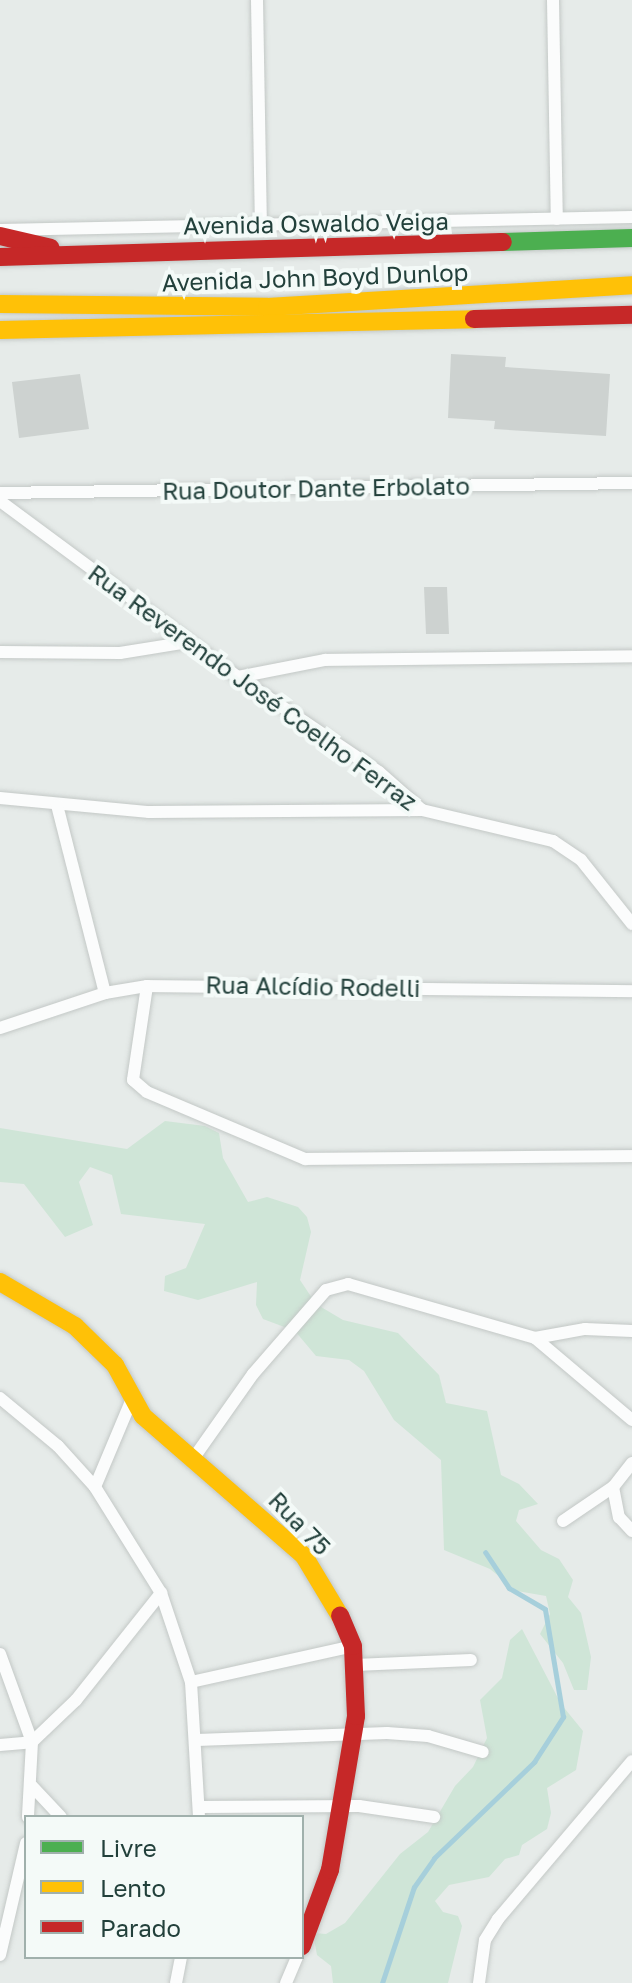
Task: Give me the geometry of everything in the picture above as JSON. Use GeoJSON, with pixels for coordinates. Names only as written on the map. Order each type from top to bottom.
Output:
{"type":"FeatureCollection","features":[{"type":"Feature","properties":{"kind":"main road"},"geometry":{"type":"LineString","coordinates":[[0,236],[71,253]]}},
{"type":"Feature","properties":{"kind":"main road","name":"Avenida John Boyd Dunlop"},"geometry":{"type":"LineString","coordinates":[[0,257],[632,238]]}},
{"type":"Feature","properties":{"kind":"main road","name":"Avenida John Boyd Dunlop"},"geometry":{"type":"LineString","coordinates":[[0,304],[267,307],[632,285]]}},
{"type":"Feature","properties":{"kind":"main road"},"geometry":{"type":"LineString","coordinates":[[0,330],[632,315]]}},
{"type":"Feature","properties":{"kind":"main road","name":"Rua 75"},"geometry":{"type":"LineString","coordinates":[[0,1282],[75,1326],[115,1365],[132,1399],[171,1445],[193,1459],[304,1556],[335,1603],[354,1656],[354,1733],[337,1809],[330,1870],[304,1941]]}},
{"type":"Feature","properties":{"kind":"street"},"geometry":{"type":"LineString","coordinates":[[257,0],[261,224]]}},
{"type":"Feature","properties":{"kind":"street"},"geometry":{"type":"LineString","coordinates":[[553,0],[557,219]]}},
{"type":"Feature","properties":{"kind":"street","name":"Avenida Oswaldo Veiga"},"geometry":{"type":"LineString","coordinates":[[0,230],[632,217]]}},
{"type":"Feature","properties":{"kind":"street","name":"Rua Doutor Dante Erbolato"},"geometry":{"type":"LineString","coordinates":[[0,493],[632,483]]}},
{"type":"Feature","properties":{"kind":"street","name":"Rua Reverendo José Coelho Ferraz"},"geometry":{"type":"LineString","coordinates":[[0,501],[189,642],[379,772],[422,810],[553,841],[581,860],[632,924]]}},
{"type":"Feature","properties":{"kind":"street"},"geometry":{"type":"LineString","coordinates":[[0,652],[120,653],[189,642]]}},
{"type":"Feature","properties":{"kind":"street"},"geometry":{"type":"LineString","coordinates":[[238,677],[325,660],[632,656]]}},
{"type":"Feature","properties":{"kind":"street"},"geometry":{"type":"LineString","coordinates":[[0,798],[149,812],[422,810]]}},
{"type":"Feature","properties":{"kind":"street"},"geometry":{"type":"LineString","coordinates":[[57,805],[105,993]]}},
{"type":"Feature","properties":{"kind":"street"},"geometry":{"type":"LineString","coordinates":[[147,986],[133,1080],[147,1092],[305,1159],[632,1156]]}},
{"type":"Feature","properties":{"kind":"street","name":"Rua Alcídio Rodelli"},"geometry":{"type":"LineString","coordinates":[[0,1028],[105,993],[147,986],[632,991]]}},
{"type":"Feature","properties":{"kind":"street"},"geometry":{"type":"LineString","coordinates":[[193,1459],[253,1374],[332,1289],[371,1288],[535,1338],[632,1420]]}},
{"type":"Feature","properties":{"kind":"street"},"geometry":{"type":"LineString","coordinates":[[535,1338],[585,1329],[632,1331]]}},
{"type":"Feature","properties":{"kind":"street"},"geometry":{"type":"LineString","coordinates":[[0,1398],[58,1446],[95,1487],[161,1593],[191,1682],[200,1812],[382,1808],[434,1817]]}},
{"type":"Feature","properties":{"kind":"street"},"geometry":{"type":"LineString","coordinates":[[95,1487],[132,1399]]}},
{"type":"Feature","properties":{"kind":"street"},"geometry":{"type":"LineString","coordinates":[[563,1521],[613,1487],[632,1463]]}},
{"type":"Feature","properties":{"kind":"street"},"geometry":{"type":"LineString","coordinates":[[613,1487],[619,1517],[632,1531]]}},
{"type":"Feature","properties":{"kind":"street"},"geometry":{"type":"LineString","coordinates":[[0,1745],[32,1742],[76,1700],[161,1593]]}},
{"type":"Feature","properties":{"kind":"street"},"geometry":{"type":"LineString","coordinates":[[0,1654],[32,1742],[28,1815]]}},
{"type":"Feature","properties":{"kind":"street"},"geometry":{"type":"LineString","coordinates":[[191,1682],[354,1656],[471,1660]]}},
{"type":"Feature","properties":{"kind":"street"},"geometry":{"type":"LineString","coordinates":[[197,1740],[354,1733],[428,1736],[483,1752]]}},
{"type":"Feature","properties":{"kind":"street"},"geometry":{"type":"LineString","coordinates":[[479,1983],[485,1940],[498,1919],[632,1761]]}},
{"type":"Feature","properties":{"kind":"street"},"geometry":{"type":"LineString","coordinates":[[30,1784],[59,1815]]}},
{"type":"Feature","properties":{"kind":"street"},"geometry":{"type":"LineString","coordinates":[[0,1955],[24,1852]]}},
{"type":"Feature","properties":{"kind":"street"},"geometry":{"type":"LineString","coordinates":[[176,1983],[181,1959]]}},
{"type":"Feature","properties":{"kind":"street"},"geometry":{"type":"LineString","coordinates":[[286,1983],[296,1959]]}},
{"type":"Feature","properties":{"kind":"green space"},"geometry":{"type":"Polygon","coordinates":[[[165,1121],[205,1126],[219,1133],[223,1158],[248,1202],[267,1197],[298,1207],[307,1217],[311,1232],[300,1280],[316,1304],[343,1320],[398,1333],[439,1375],[446,1403],[487,1411],[501,1475],[519,1484],[538,1504],[519,1510],[516,1521],[541,1550],[559,1559],[573,1580],[568,1597],[581,1613],[591,1657],[587,1690],[574,1690],[563,1663],[540,1634],[550,1614],[546,1596],[517,1591],[490,1569],[444,1550],[441,1460],[394,1420],[364,1371],[349,1360],[316,1356],[295,1331],[263,1319],[256,1305],[257,1282],[198,1300],[164,1291],[165,1276],[186,1268],[205,1224],[121,1214],[112,1175],[90,1167],[79,1182],[93,1225],[65,1237],[24,1184],[0,1182],[0,1128],[127,1149],[165,1121]]]}},
{"type":"Feature","properties":{"kind":"green space"},"geometry":{"type":"Polygon","coordinates":[[[522,1629],[561,1704],[583,1731],[576,1770],[547,1788],[551,1813],[547,1829],[522,1845],[519,1855],[505,1859],[489,1877],[449,1885],[435,1901],[443,1912],[458,1916],[462,1926],[448,1983],[333,1983],[331,1966],[317,1955],[313,1933],[326,1934],[345,1923],[400,1854],[428,1832],[455,1786],[473,1767],[487,1738],[480,1700],[502,1678],[510,1640],[522,1629]]]}},
{"type":"Feature","properties":{"kind":"building"},"geometry":{"type":"Polygon","coordinates":[[[451,354],[506,357],[505,367],[610,374],[606,436],[494,429],[495,421],[448,418],[451,354]]]}},
{"type":"Feature","properties":{"kind":"building"},"geometry":{"type":"Polygon","coordinates":[[[80,374],[89,429],[19,438],[12,382],[80,374]]]}},
{"type":"Feature","properties":{"kind":"building"},"geometry":{"type":"Polygon","coordinates":[[[424,587],[447,587],[449,634],[426,634],[424,587]]]}},
{"type":"Feature","properties":{"kind":"waterway"},"geometry":{"type":"LineString","coordinates":[[382,1983],[414,1887],[434,1858],[534,1762],[563,1717],[545,1609],[509,1588],[485,1552]]}},
{"type":"Feature","properties":{"kind":"traffic: fast"},"geometry":{"type":"LineString","coordinates":[[503,242],[632,238]]}},
{"type":"Feature","properties":{"kind":"traffic: slow"},"geometry":{"type":"LineString","coordinates":[[0,304],[267,307],[632,285]]}},
{"type":"Feature","properties":{"kind":"traffic: slow"},"geometry":{"type":"LineString","coordinates":[[0,330],[474,319]]}},
{"type":"Feature","properties":{"kind":"traffic: slow"},"geometry":{"type":"LineString","coordinates":[[0,1282],[75,1326],[115,1365],[143,1416],[304,1556],[340,1616]]}},
{"type":"Feature","properties":{"kind":"traffic: jam"},"geometry":{"type":"LineString","coordinates":[[0,236],[51,248]]}},
{"type":"Feature","properties":{"kind":"traffic: jam"},"geometry":{"type":"LineString","coordinates":[[0,257],[503,242]]}},
{"type":"Feature","properties":{"kind":"traffic: jam"},"geometry":{"type":"LineString","coordinates":[[474,319],[632,315]]}},
{"type":"Feature","properties":{"kind":"traffic: jam"},"geometry":{"type":"LineString","coordinates":[[304,1941],[330,1870],[356,1716],[353,1646],[340,1616]]}}]}
